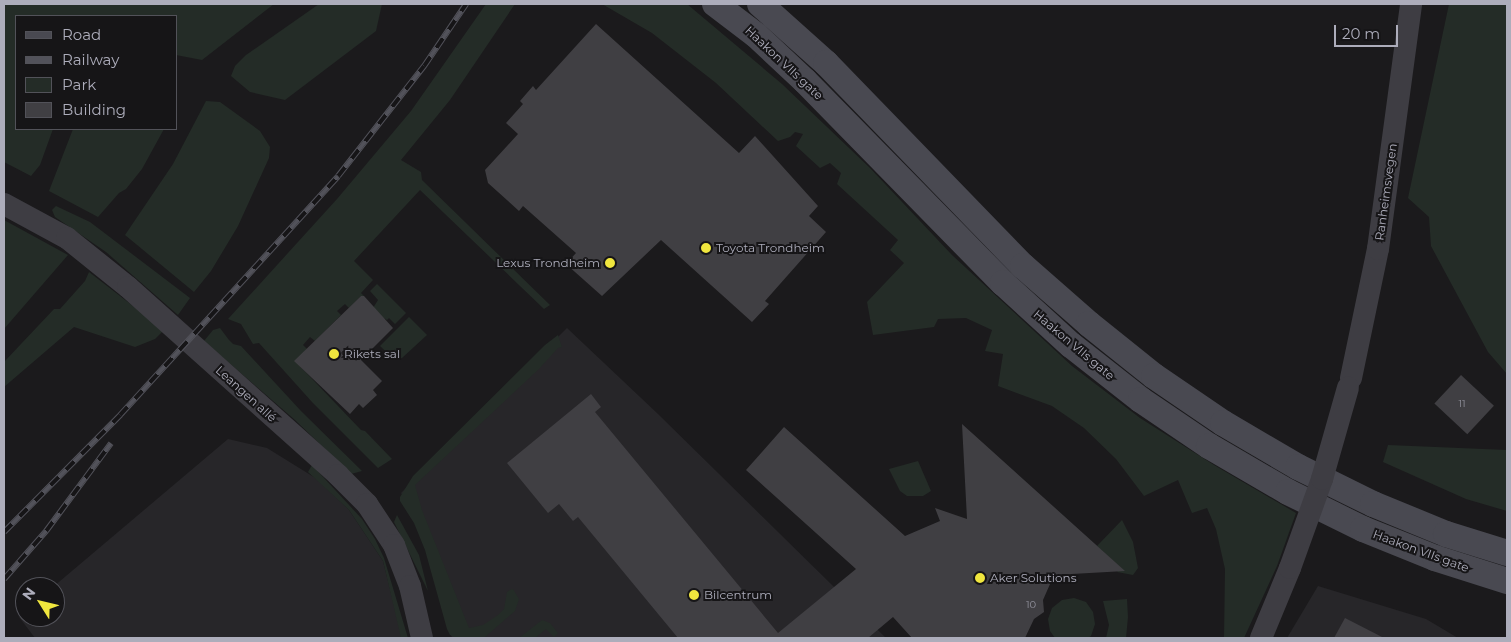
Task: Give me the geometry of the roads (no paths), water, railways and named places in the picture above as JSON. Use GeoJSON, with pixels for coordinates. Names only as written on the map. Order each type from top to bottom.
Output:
{"type":"FeatureCollection","features":[{"type":"Feature","properties":{"kind":"main road","name":"Haakon VIIs gate"},"geometry":{"type":"LineString","coordinates":[[714,4],[756,35],[805,81],[1003,283],[1071,345],[1140,400],[1209,446],[1288,492],[1381,536],[1435,558],[1507,581]]}},
{"type":"Feature","properties":{"kind":"main road","name":"Haakon VIIs gate"},"geometry":{"type":"LineString","coordinates":[[760,4],[826,63],[1024,266],[1089,324],[1154,376],[1223,423],[1298,467],[1373,504],[1446,534],[1507,553]]}},
{"type":"Feature","properties":{"kind":"street","name":"Ranheimsvegen"},"geometry":{"type":"LineString","coordinates":[[1261,638],[1290,568],[1322,479],[1349,383],[1378,249],[1411,4]]}},
{"type":"Feature","properties":{"kind":"street","name":"Leangen allé"},"geometry":{"type":"LineString","coordinates":[[4,204],[67,238],[128,287],[338,475],[367,504],[394,545],[410,586],[422,638]]}},
{"type":"Feature","properties":{"kind":"railway"},"geometry":{"type":"LineString","coordinates":[[4,532],[120,415],[338,176],[424,66],[466,4]]}},
{"type":"Feature","properties":{"kind":"railway"},"geometry":{"type":"LineString","coordinates":[[4,579],[46,531],[111,443]]}},
{"type":"Feature","properties":{"kind":"place","name":"Toyota Trondheim"},"geometry":{"type":"Point","coordinates":[706,248]}},
{"type":"Feature","properties":{"kind":"place","name":"Lexus Trondheim"},"geometry":{"type":"Point","coordinates":[610,263]}},
{"type":"Feature","properties":{"kind":"place","name":"Rikets sal"},"geometry":{"type":"Point","coordinates":[334,354]}},
{"type":"Feature","properties":{"kind":"place","name":"Aker Solutions"},"geometry":{"type":"Point","coordinates":[980,578]}},
{"type":"Feature","properties":{"kind":"place","name":"Bilcentrum"},"geometry":{"type":"Point","coordinates":[694,595]}}]}
